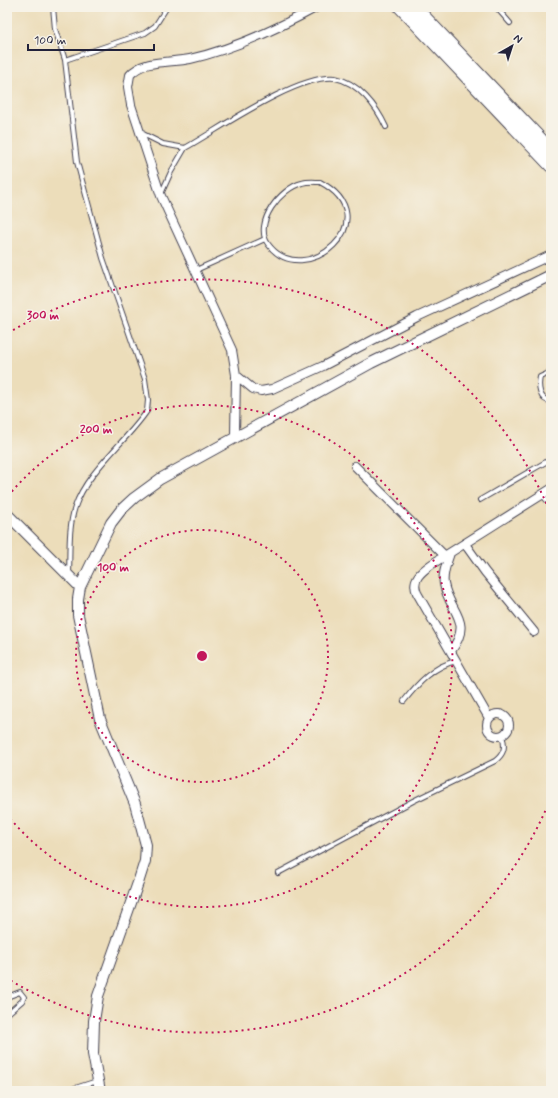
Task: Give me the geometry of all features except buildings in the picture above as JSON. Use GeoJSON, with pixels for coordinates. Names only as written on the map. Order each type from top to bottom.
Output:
{"type":"FeatureCollection","features":[{"type":"Feature","properties":{"kind":"main road"},"geometry":{"type":"LineString","coordinates":[[400,7],[551,166]]}},
{"type":"Feature","properties":{"kind":"main road"},"geometry":{"type":"LineString","coordinates":[[415,7],[545,138],[551,150]]}},
{"type":"Feature","properties":{"kind":"street"},"geometry":{"type":"LineString","coordinates":[[235,436],[236,375],[232,350],[161,196],[130,105],[128,87],[130,75],[140,66],[186,60],[222,50],[281,25],[316,7]]}},
{"type":"Feature","properties":{"kind":"street"},"geometry":{"type":"LineString","coordinates":[[236,375],[253,389],[261,391],[272,390],[323,366],[417,317],[551,255]]}},
{"type":"Feature","properties":{"kind":"street"},"geometry":{"type":"LineString","coordinates":[[99,1086],[94,1054],[94,1021],[98,996],[139,880],[145,860],[146,845],[135,804],[100,719],[78,615],[80,587],[104,535],[121,510],[160,479],[235,436],[371,363],[551,275]]}},
{"type":"Feature","properties":{"kind":"street"},"geometry":{"type":"LineString","coordinates":[[355,466],[447,555]]}},
{"type":"Feature","properties":{"kind":"street"},"geometry":{"type":"LineString","coordinates":[[489,718],[414,586],[416,579],[421,572],[551,489]]}},
{"type":"Feature","properties":{"kind":"street"},"geometry":{"type":"LineString","coordinates":[[7,514],[80,587]]}},
{"type":"Feature","properties":{"kind":"street"},"geometry":{"type":"LineString","coordinates":[[465,544],[484,572],[534,632]]}},
{"type":"Feature","properties":{"kind":"street"},"geometry":{"type":"LineString","coordinates":[[447,555],[444,575],[445,590],[460,620],[460,636],[451,651]]}},
{"type":"Feature","properties":{"kind":"street"},"geometry":{"type":"LineString","coordinates":[[499,714],[508,720],[508,731],[502,736],[495,736],[488,732],[486,725],[489,718],[499,714]]}},
{"type":"Feature","properties":{"kind":"street"},"geometry":{"type":"LineString","coordinates":[[444,1091],[463,1091]]}},
{"type":"Feature","properties":{"kind":"lane"},"geometry":{"type":"LineString","coordinates":[[54,7],[55,28],[65,60],[77,162],[106,265],[145,379],[148,400],[147,411],[84,488],[75,506],[71,524],[69,577]]}},
{"type":"Feature","properties":{"kind":"lane"},"geometry":{"type":"LineString","coordinates":[[65,60],[145,33],[155,26],[167,7]]}},
{"type":"Feature","properties":{"kind":"lane"},"geometry":{"type":"LineString","coordinates":[[496,7],[510,23]]}},
{"type":"Feature","properties":{"kind":"lane"},"geometry":{"type":"LineString","coordinates":[[161,196],[171,172],[185,148],[286,90],[310,80],[335,78],[347,82],[362,92],[386,127]]}},
{"type":"Feature","properties":{"kind":"lane"},"geometry":{"type":"LineString","coordinates":[[139,132],[163,144],[185,148]]}},
{"type":"Feature","properties":{"kind":"lane"},"geometry":{"type":"LineString","coordinates":[[320,182],[333,188],[343,199],[348,215],[345,229],[339,240],[324,254],[308,260],[295,260],[273,251],[265,239],[265,222],[271,207],[284,192],[302,183],[320,182]]}},
{"type":"Feature","properties":{"kind":"lane"},"geometry":{"type":"LineString","coordinates":[[196,270],[265,239]]}},
{"type":"Feature","properties":{"kind":"lane"},"geometry":{"type":"LineString","coordinates":[[551,372],[540,377],[542,397],[544,400],[551,401]]}},
{"type":"Feature","properties":{"kind":"lane"},"geometry":{"type":"LineString","coordinates":[[480,500],[551,459]]}},
{"type":"Feature","properties":{"kind":"lane"},"geometry":{"type":"LineString","coordinates":[[542,494],[551,506]]}},
{"type":"Feature","properties":{"kind":"lane"},"geometry":{"type":"LineString","coordinates":[[404,701],[436,668],[456,661]]}},
{"type":"Feature","properties":{"kind":"lane"},"geometry":{"type":"LineString","coordinates":[[278,873],[413,801],[495,761],[505,747],[502,736]]}},
{"type":"Feature","properties":{"kind":"lane"},"geometry":{"type":"LineString","coordinates":[[7,997],[20,992],[24,997],[22,1001],[7,1014]]}},
{"type":"Feature","properties":{"kind":"lane"},"geometry":{"type":"LineString","coordinates":[[66,1091],[99,1086]]}}]}
